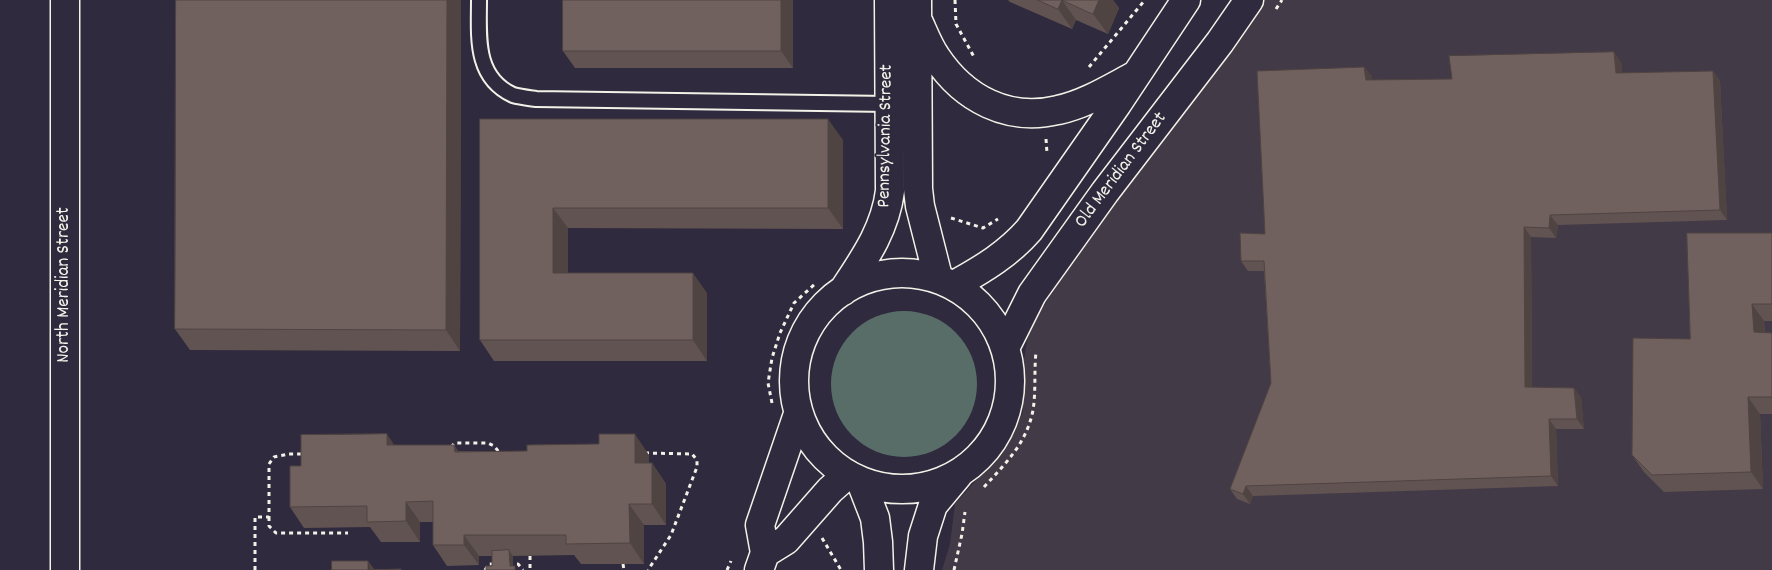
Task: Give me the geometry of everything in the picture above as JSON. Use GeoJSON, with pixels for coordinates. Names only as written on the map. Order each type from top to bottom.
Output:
{"type":"FeatureCollection","features":[{"type":"Feature","properties":{"kind":"main road","name":"North Meridian Street"},"geometry":{"type":"LineString","coordinates":[[65,0],[65,570]]}},
{"type":"Feature","properties":{"kind":"main road","name":"Pennsylvania Street"},"geometry":{"type":"LineString","coordinates":[[842,290],[876,240],[888,207],[890,191],[889,0]]}},
{"type":"Feature","properties":{"kind":"main road","name":"Old Meridian Street"},"geometry":{"type":"LineString","coordinates":[[947,281],[989,265],[1017,244],[1117,104],[1186,0]]}},
{"type":"Feature","properties":{"kind":"main road","name":"Old Meridian Street"},"geometry":{"type":"LineString","coordinates":[[1005,348],[1025,305],[1047,272],[1249,0]]}},
{"type":"Feature","properties":{"kind":"main road","name":"Pennsylvania Street"},"geometry":{"type":"LineString","coordinates":[[917,9],[918,189],[920,206],[947,281]]}},
{"type":"Feature","properties":{"kind":"main road"},"geometry":{"type":"LineString","coordinates":[[917,9],[935,56],[960,86],[985,102],[1009,111],[1032,114],[1057,110],[1086,100],[1136,75]]}},
{"type":"Feature","properties":{"kind":"main road"},"geometry":{"type":"LineString","coordinates":[[918,570],[923,536],[933,505],[960,473],[985,451],[1004,418],[1010,392],[1010,372],[1005,348],[992,320],[983,307],[971,295],[947,281],[912,273],[888,274],[865,280],[842,290],[816,314],[800,345],[795,362],[793,379],[794,397],[804,428],[822,454],[854,478],[897,490],[913,489],[946,480],[960,473]]}},
{"type":"Feature","properties":{"kind":"main road"},"geometry":{"type":"LineString","coordinates":[[762,561],[760,525],[798,414]]}},
{"type":"Feature","properties":{"kind":"main road"},"geometry":{"type":"LineString","coordinates":[[762,561],[786,540],[830,490],[854,478]]}},
{"type":"Feature","properties":{"kind":"main road"},"geometry":{"type":"LineString","coordinates":[[854,478],[875,518],[879,570]]}},
{"type":"Feature","properties":{"kind":"lane"},"geometry":{"type":"LineString","coordinates":[[479,0],[479,42],[484,67],[496,84],[514,95],[536,99],[564,100],[889,104]]}},
{"type":"Feature","properties":{"kind":"path"},"geometry":{"type":"LineString","coordinates":[[954,0],[956,24],[968,48],[979,62]]}},
{"type":"Feature","properties":{"kind":"path"},"geometry":{"type":"LineString","coordinates":[[1084,72],[1145,0]]}},
{"type":"Feature","properties":{"kind":"path"},"geometry":{"type":"LineString","coordinates":[[943,216],[978,227],[989,226]]}},
{"type":"Feature","properties":{"kind":"path"},"geometry":{"type":"LineString","coordinates":[[772,406],[768,383],[772,358],[780,333],[794,303],[817,282]]}},
{"type":"Feature","properties":{"kind":"path"},"geometry":{"type":"LineString","coordinates":[[980,492],[1016,452],[1029,424],[1033,410],[1037,346]]}},
{"type":"Feature","properties":{"kind":"path"},"geometry":{"type":"LineString","coordinates":[[446,453],[455,443],[488,443],[494,446],[498,452],[504,452]]}},
{"type":"Feature","properties":{"kind":"path"},"geometry":{"type":"LineString","coordinates":[[643,453],[692,454],[696,460],[696,467],[671,535],[648,570]]}},
{"type":"Feature","properties":{"kind":"path"},"geometry":{"type":"LineString","coordinates":[[308,454],[289,454],[274,457],[269,464],[269,526],[276,533],[348,533]]}},
{"type":"Feature","properties":{"kind":"path"},"geometry":{"type":"LineString","coordinates":[[954,570],[966,509]]}},
{"type":"Feature","properties":{"kind":"path"},"geometry":{"type":"LineString","coordinates":[[255,570],[255,517],[269,517]]}},
{"type":"Feature","properties":{"kind":"path"},"geometry":{"type":"LineString","coordinates":[[821,536],[842,570]]}},
{"type":"Feature","properties":{"kind":"path"},"geometry":{"type":"LineString","coordinates":[[530,556],[530,570]]}},
{"type":"Feature","properties":{"kind":"path"},"geometry":{"type":"LineString","coordinates":[[485,570],[489,564],[497,564]]}},
{"type":"Feature","properties":{"kind":"path"},"geometry":{"type":"LineString","coordinates":[[504,564],[518,564],[523,570]]}},
{"type":"Feature","properties":{"kind":"path"},"geometry":{"type":"LineString","coordinates":[[624,564],[624,570]]}},
{"type":"Feature","properties":{"kind":"shaded area"},"geometry":{"type":"Polygon","coordinates":[[[1260,0],[1772,0],[1772,570],[942,570],[950,544],[955,504],[1009,443],[1023,412],[1023,366],[1029,330],[1066,270],[1260,0]]]}},
{"type":"Feature","properties":{"kind":"green space"},"geometry":{"type":"Polygon","coordinates":[[[904,311],[932,317],[955,333],[971,356],[977,384],[971,412],[955,435],[932,451],[904,457],[876,451],[853,435],[837,412],[831,384],[837,356],[853,333],[876,317],[904,311]]]}},
{"type":"Feature","properties":{"kind":"building"},"geometry":{"type":"Polygon","coordinates":[[[176,0],[447,0],[446,330],[175,329],[176,0]]]}},
{"type":"Feature","properties":{"kind":"building"},"geometry":{"type":"Polygon","coordinates":[[[563,0],[781,0],[781,51],[563,51],[563,0]]]}},
{"type":"Feature","properties":{"kind":"building"},"geometry":{"type":"Polygon","coordinates":[[[1038,0],[1062,0],[1058,9],[1038,0]]]}},
{"type":"Feature","properties":{"kind":"building"},"geometry":{"type":"Polygon","coordinates":[[[1062,0],[1099,0],[1093,14],[1062,0]]]}},
{"type":"Feature","properties":{"kind":"building"},"geometry":{"type":"Polygon","coordinates":[[[1614,52],[1616,73],[1713,71],[1720,210],[1550,215],[1549,228],[1524,227],[1525,387],[1574,388],[1577,419],[1549,419],[1551,476],[1246,486],[1243,494],[1230,489],[1271,383],[1264,261],[1241,261],[1240,233],[1265,234],[1257,71],[1364,67],[1366,80],[1452,79],[1449,56],[1614,52]]]}},
{"type":"Feature","properties":{"kind":"building"},"geometry":{"type":"Polygon","coordinates":[[[480,119],[828,119],[828,208],[553,208],[553,273],[693,273],[693,340],[480,340],[480,119]]]}},
{"type":"Feature","properties":{"kind":"building"},"geometry":{"type":"Polygon","coordinates":[[[1687,233],[1772,233],[1772,304],[1752,304],[1754,332],[1772,333],[1772,397],[1748,397],[1751,472],[1652,475],[1632,455],[1633,338],[1690,339],[1687,233]]]}},
{"type":"Feature","properties":{"kind":"building"},"geometry":{"type":"Polygon","coordinates":[[[387,434],[387,445],[454,445],[455,452],[527,451],[527,445],[599,444],[599,434],[635,434],[635,463],[652,463],[652,504],[629,504],[630,543],[566,544],[566,535],[464,535],[464,545],[433,545],[433,501],[406,502],[406,521],[367,522],[367,506],[290,507],[290,466],[301,466],[301,435],[387,434]]]}},
{"type":"Feature","properties":{"kind":"building"},"geometry":{"type":"Polygon","coordinates":[[[509,550],[510,566],[515,566],[515,570],[486,570],[486,566],[492,566],[492,551],[509,550]]]}},
{"type":"Feature","properties":{"kind":"building"},"geometry":{"type":"Polygon","coordinates":[[[332,561],[368,561],[368,570],[332,570],[332,561]]]}},
{"type":"Feature","properties":{"kind":"building"},"geometry":{"type":"Polygon","coordinates":[[[401,569],[401,570],[368,570],[401,569]]]}}]}
